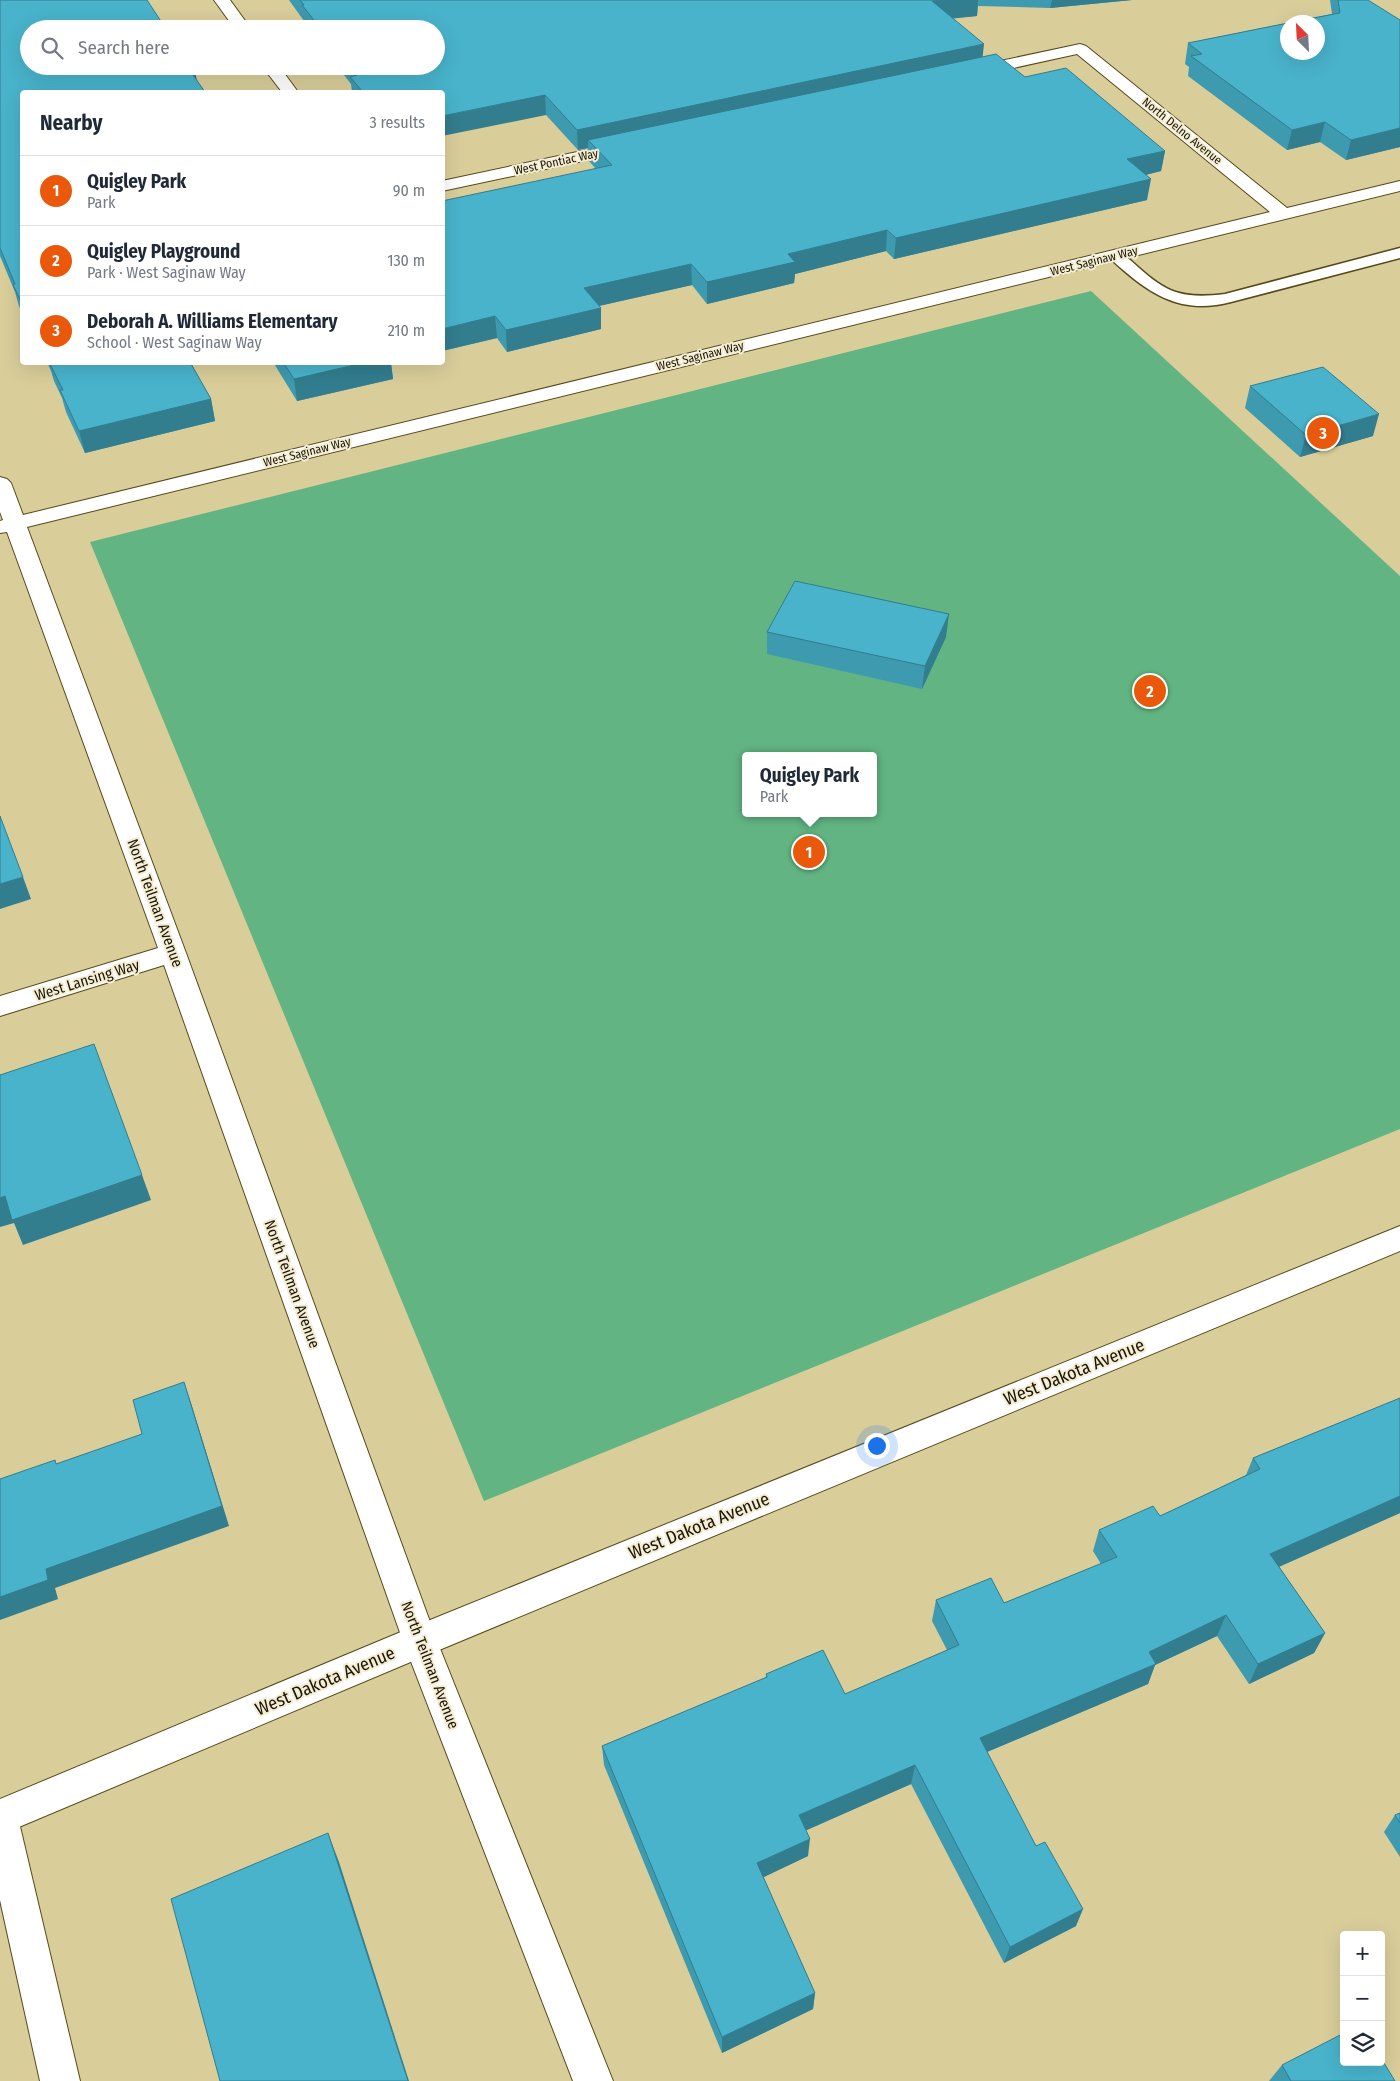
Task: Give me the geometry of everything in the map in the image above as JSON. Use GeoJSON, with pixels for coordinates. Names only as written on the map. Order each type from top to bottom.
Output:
{"type":"FeatureCollection","features":[{"type":"Feature","properties":{"kind":"street"},"geometry":{"type":"LineString","coordinates":[[222,0],[236,20]]}},
{"type":"Feature","properties":{"kind":"street","name":"North Delno Avenue"},"geometry":{"type":"LineString","coordinates":[[954,76],[1080,49],[1283,214]]}},
{"type":"Feature","properties":{"kind":"street"},"geometry":{"type":"LineString","coordinates":[[277,75],[288,90]]}},
{"type":"Feature","properties":{"kind":"street","name":"West Pontiac Way"},"geometry":{"type":"LineString","coordinates":[[445,185],[636,144]]}},
{"type":"Feature","properties":{"kind":"street","name":"West Saginaw Way"},"geometry":{"type":"LineString","coordinates":[[7,525],[1400,186]]}},
{"type":"Feature","properties":{"kind":"street","name":"North Teilman Avenue"},"geometry":{"type":"LineString","coordinates":[[0,483],[7,525],[174,953],[420,1641],[593,2081]]}},
{"type":"Feature","properties":{"kind":"street","name":"West Lansing Way"},"geometry":{"type":"LineString","coordinates":[[0,1006],[174,953]]}},
{"type":"Feature","properties":{"kind":"street","name":"West Dakota Avenue"},"geometry":{"type":"LineString","coordinates":[[0,1818],[420,1641],[1400,1238]]}},
{"type":"Feature","properties":{"kind":"street"},"geometry":{"type":"LineString","coordinates":[[0,1818],[60,2081]]}},
{"type":"Feature","properties":{"kind":"lane"},"geometry":{"type":"LineString","coordinates":[[1116,255],[1144,280],[1170,297],[1186,302],[1204,302],[1400,253]]}},
{"type":"Feature","properties":{"kind":"green space"},"geometry":{"type":"Polygon","coordinates":[[[1091,291],[1400,576],[1400,1129],[484,1501],[90,542],[1091,291]]]}},
{"type":"Feature","properties":{"kind":"building"},"geometry":{"type":"Polygon","coordinates":[[[0,0],[147,0],[160,20],[20,20],[20,75],[193,75],[204,90],[20,90],[20,299],[0,248],[0,0]]]}},
{"type":"Feature","properties":{"kind":"building"},"geometry":{"type":"Polygon","coordinates":[[[300,0],[944,0],[932,1],[984,44],[577,130],[545,95],[445,115],[445,90],[361,90],[350,77],[357,75],[445,75],[445,20],[314,20],[302,5],[304,5],[300,0]]]}},
{"type":"Feature","properties":{"kind":"building"},"geometry":{"type":"Polygon","coordinates":[[[1338,0],[1368,0],[1400,20],[1400,128],[1351,140],[1325,122],[1292,130],[1191,56],[1202,54],[1188,43],[1280,25],[1280,60],[1325,60],[1325,16],[1340,13],[1338,0]]]}},
{"type":"Feature","properties":{"kind":"building"},"geometry":{"type":"Polygon","coordinates":[[[996,54],[1025,77],[1066,68],[1165,151],[1127,159],[1151,179],[896,238],[887,230],[788,254],[795,262],[707,282],[691,264],[584,288],[601,308],[506,330],[495,316],[445,328],[445,200],[612,165],[588,140],[996,54]]]}},
{"type":"Feature","properties":{"kind":"building"},"geometry":{"type":"Polygon","coordinates":[[[50,365],[192,365],[211,399],[79,431],[60,390],[63,390],[50,365]]]}},
{"type":"Feature","properties":{"kind":"building"},"geometry":{"type":"Polygon","coordinates":[[[285,365],[354,365],[294,379],[285,365]]]}},
{"type":"Feature","properties":{"kind":"building"},"geometry":{"type":"Polygon","coordinates":[[[1323,367],[1379,414],[1306,435],[1250,386],[1323,367]]]}},
{"type":"Feature","properties":{"kind":"building"},"geometry":{"type":"Polygon","coordinates":[[[795,581],[949,614],[925,666],[767,632],[795,581]]]}},
{"type":"Feature","properties":{"kind":"building"},"geometry":{"type":"Polygon","coordinates":[[[0,816],[23,877],[0,884],[0,816]]]}},
{"type":"Feature","properties":{"kind":"building"},"geometry":{"type":"Polygon","coordinates":[[[94,1044],[142,1175],[12,1220],[5,1196],[0,1198],[0,1075],[94,1044]]]}},
{"type":"Feature","properties":{"kind":"building"},"geometry":{"type":"Polygon","coordinates":[[[184,1382],[222,1506],[46,1569],[48,1580],[0,1597],[0,1479],[55,1460],[56,1464],[142,1434],[133,1400],[184,1382]]]}},
{"type":"Feature","properties":{"kind":"building"},"geometry":{"type":"Polygon","coordinates":[[[1400,1398],[1400,1496],[1270,1554],[1325,1633],[1258,1664],[1226,1615],[1149,1652],[1156,1664],[980,1738],[1036,1846],[1045,1842],[1083,1909],[1010,1947],[915,1765],[799,1815],[810,1839],[757,1863],[815,1993],[722,2037],[602,1746],[767,1677],[766,1674],[823,1650],[845,1694],[959,1645],[936,1600],[991,1578],[1004,1603],[1117,1557],[1099,1530],[1153,1506],[1160,1516],[1260,1469],[1253,1458],[1400,1398]]]}},
{"type":"Feature","properties":{"kind":"building"},"geometry":{"type":"Polygon","coordinates":[[[1400,1813],[1400,1823],[1395,1815],[1400,1813]]]}},
{"type":"Feature","properties":{"kind":"building"},"geometry":{"type":"Polygon","coordinates":[[[328,1833],[408,2081],[220,2081],[171,1899],[328,1833]]]}},
{"type":"Feature","properties":{"kind":"building"},"geometry":{"type":"Polygon","coordinates":[[[1340,2035],[1340,2066],[1385,2065],[1395,2081],[1291,2081],[1282,2065],[1340,2035]]]}},
{"type":"Feature","properties":{"kind":"place","name":"Deborah A. Williams Elementary"},"geometry":{"type":"Point","coordinates":[1323,433]}},
{"type":"Feature","properties":{"kind":"place","name":"Quigley Playground"},"geometry":{"type":"Point","coordinates":[1150,691]}},
{"type":"Feature","properties":{"kind":"place","name":"Quigley Park"},"geometry":{"type":"Point","coordinates":[809,852]}}]}
